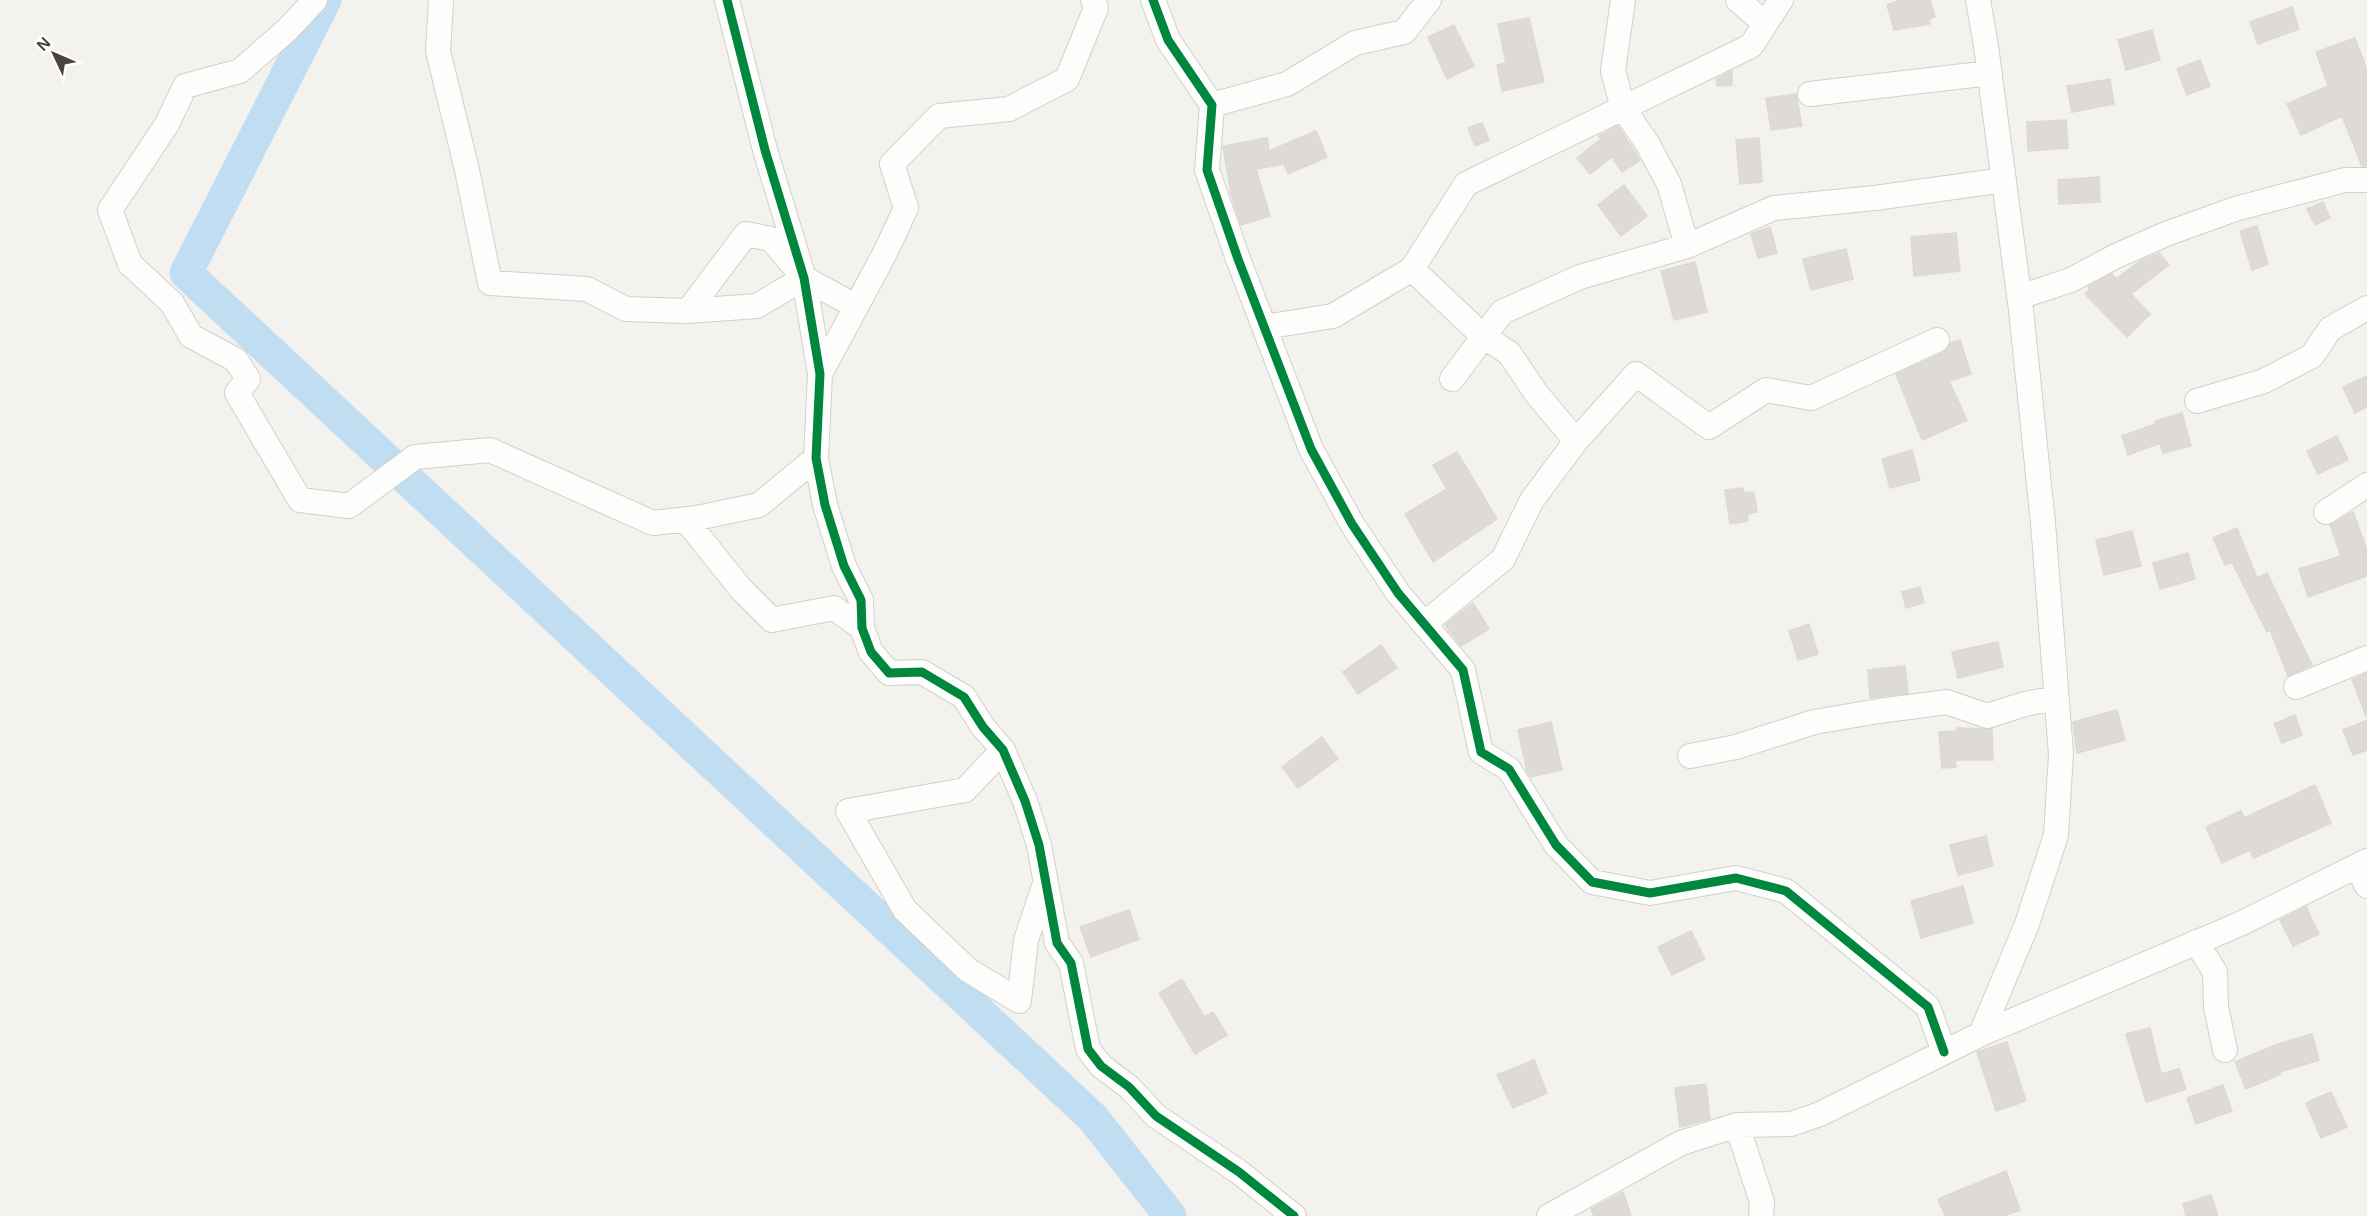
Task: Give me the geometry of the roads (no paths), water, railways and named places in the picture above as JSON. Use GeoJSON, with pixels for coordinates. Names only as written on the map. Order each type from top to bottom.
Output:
{"type":"FeatureCollection","features":[{"type":"Feature","properties":{"kind":"street"},"geometry":{"type":"LineString","coordinates":[[315,0],[287,30],[240,71],[185,86],[167,124],[110,210],[130,264],[171,303],[191,336],[236,360],[248,379],[237,393],[300,500],[349,506],[415,457],[490,450],[653,523],[759,505],[816,458]]}},
{"type":"Feature","properties":{"kind":"street"},"geometry":{"type":"LineString","coordinates":[[441,0],[438,51],[467,170],[490,283],[587,289],[626,309],[688,311],[757,306],[804,278]]}},
{"type":"Feature","properties":{"kind":"street"},"geometry":{"type":"LineString","coordinates":[[727,0],[765,150],[804,278],[820,374],[816,458],[831,525],[844,566],[861,600],[862,628],[871,652],[889,673],[922,672],[964,697],[983,727],[1003,750],[1025,801],[1039,845],[1057,943],[1071,963],[1088,1049],[1101,1066],[1129,1087],[1156,1116],[1239,1172],[1294,1216]]}},
{"type":"Feature","properties":{"kind":"street"},"geometry":{"type":"LineString","coordinates":[[820,374],[906,208],[892,164],[939,116],[1009,109],[1067,79],[1096,8],[1093,0]]}},
{"type":"Feature","properties":{"kind":"street"},"geometry":{"type":"LineString","coordinates":[[1153,0],[1168,40],[1212,105],[1207,170],[1311,449],[1342,506],[1398,593],[1462,670],[1481,752],[1509,769],[1556,845],[1592,882],[1650,893],[1736,878],[1786,891],[1928,1007],[1944,1052]]}},
{"type":"Feature","properties":{"kind":"street"},"geometry":{"type":"LineString","coordinates":[[1212,105],[1287,84],[1354,42],[1404,32],[1429,0]]}},
{"type":"Feature","properties":{"kind":"street"},"geometry":{"type":"LineString","coordinates":[[1623,0],[1613,71],[1623,108],[1647,142],[1669,184],[1687,246]]}},
{"type":"Feature","properties":{"kind":"street"},"geometry":{"type":"LineString","coordinates":[[1738,0],[1765,24]]}},
{"type":"Feature","properties":{"kind":"street"},"geometry":{"type":"LineString","coordinates":[[1265,327],[1334,316],[1412,269],[1466,184],[1751,46],[1781,0]]}},
{"type":"Feature","properties":{"kind":"street"},"geometry":{"type":"LineString","coordinates":[[1978,0],[1990,73],[2019,297],[2043,523],[2061,753],[2056,835],[2027,924],[1981,1034]]}},
{"type":"Feature","properties":{"kind":"street"},"geometry":{"type":"LineString","coordinates":[[1810,94],[1990,73]]}},
{"type":"Feature","properties":{"kind":"street"},"geometry":{"type":"LineString","coordinates":[[1452,379],[1502,312],[1580,277],[1687,246],[1774,208],[1875,198],[2004,180]]}},
{"type":"Feature","properties":{"kind":"street"},"geometry":{"type":"LineString","coordinates":[[2019,297],[2072,280],[2156,238],[2235,210],[2345,180],[2367,180]]}},
{"type":"Feature","properties":{"kind":"street"},"geometry":{"type":"LineString","coordinates":[[688,311],[746,234],[771,239],[804,278],[855,306]]}},
{"type":"Feature","properties":{"kind":"street"},"geometry":{"type":"LineString","coordinates":[[1412,269],[1483,336],[1509,353],[1536,393],[1576,441]]}},
{"type":"Feature","properties":{"kind":"street"},"geometry":{"type":"LineString","coordinates":[[2197,401],[2264,381],[2312,356],[2330,329],[2367,308]]}},
{"type":"Feature","properties":{"kind":"street"},"geometry":{"type":"LineString","coordinates":[[1424,624],[1503,559],[1532,500],[1576,441],[1636,374],[1709,427],[1766,390],[1811,398],[1879,369],[1937,340]]}},
{"type":"Feature","properties":{"kind":"street"},"geometry":{"type":"LineString","coordinates":[[2326,512],[2367,485]]}},
{"type":"Feature","properties":{"kind":"street"},"geometry":{"type":"LineString","coordinates":[[685,519],[741,589],[772,620],[834,608],[862,628]]}},
{"type":"Feature","properties":{"kind":"street"},"geometry":{"type":"LineString","coordinates":[[2296,687],[2367,658]]}},
{"type":"Feature","properties":{"kind":"street"},"geometry":{"type":"LineString","coordinates":[[1690,756],[1736,747],[1814,722],[1879,711],[1947,702],[1987,716],[2025,704],[2056,698]]}},
{"type":"Feature","properties":{"kind":"street"},"geometry":{"type":"LineString","coordinates":[[1003,750],[965,790],[848,811],[905,910],[968,970],[1019,1001],[1026,940],[1045,881]]}},
{"type":"Feature","properties":{"kind":"street"},"geometry":{"type":"LineString","coordinates":[[1549,1216],[1681,1143],[1737,1125],[1791,1124],[1820,1114],[1981,1034],[2364,871]]}},
{"type":"Feature","properties":{"kind":"street"},"geometry":{"type":"LineString","coordinates":[[2196,942],[2215,972],[2216,1007],[2225,1050]]}},
{"type":"Feature","properties":{"kind":"street"},"geometry":{"type":"LineString","coordinates":[[1737,1125],[1762,1202],[1761,1216]]}},
{"type":"Feature","properties":{"kind":"waterway"},"geometry":{"type":"LineString","coordinates":[[325,0],[186,273],[1093,1118],[1170,1216]]}}]}
